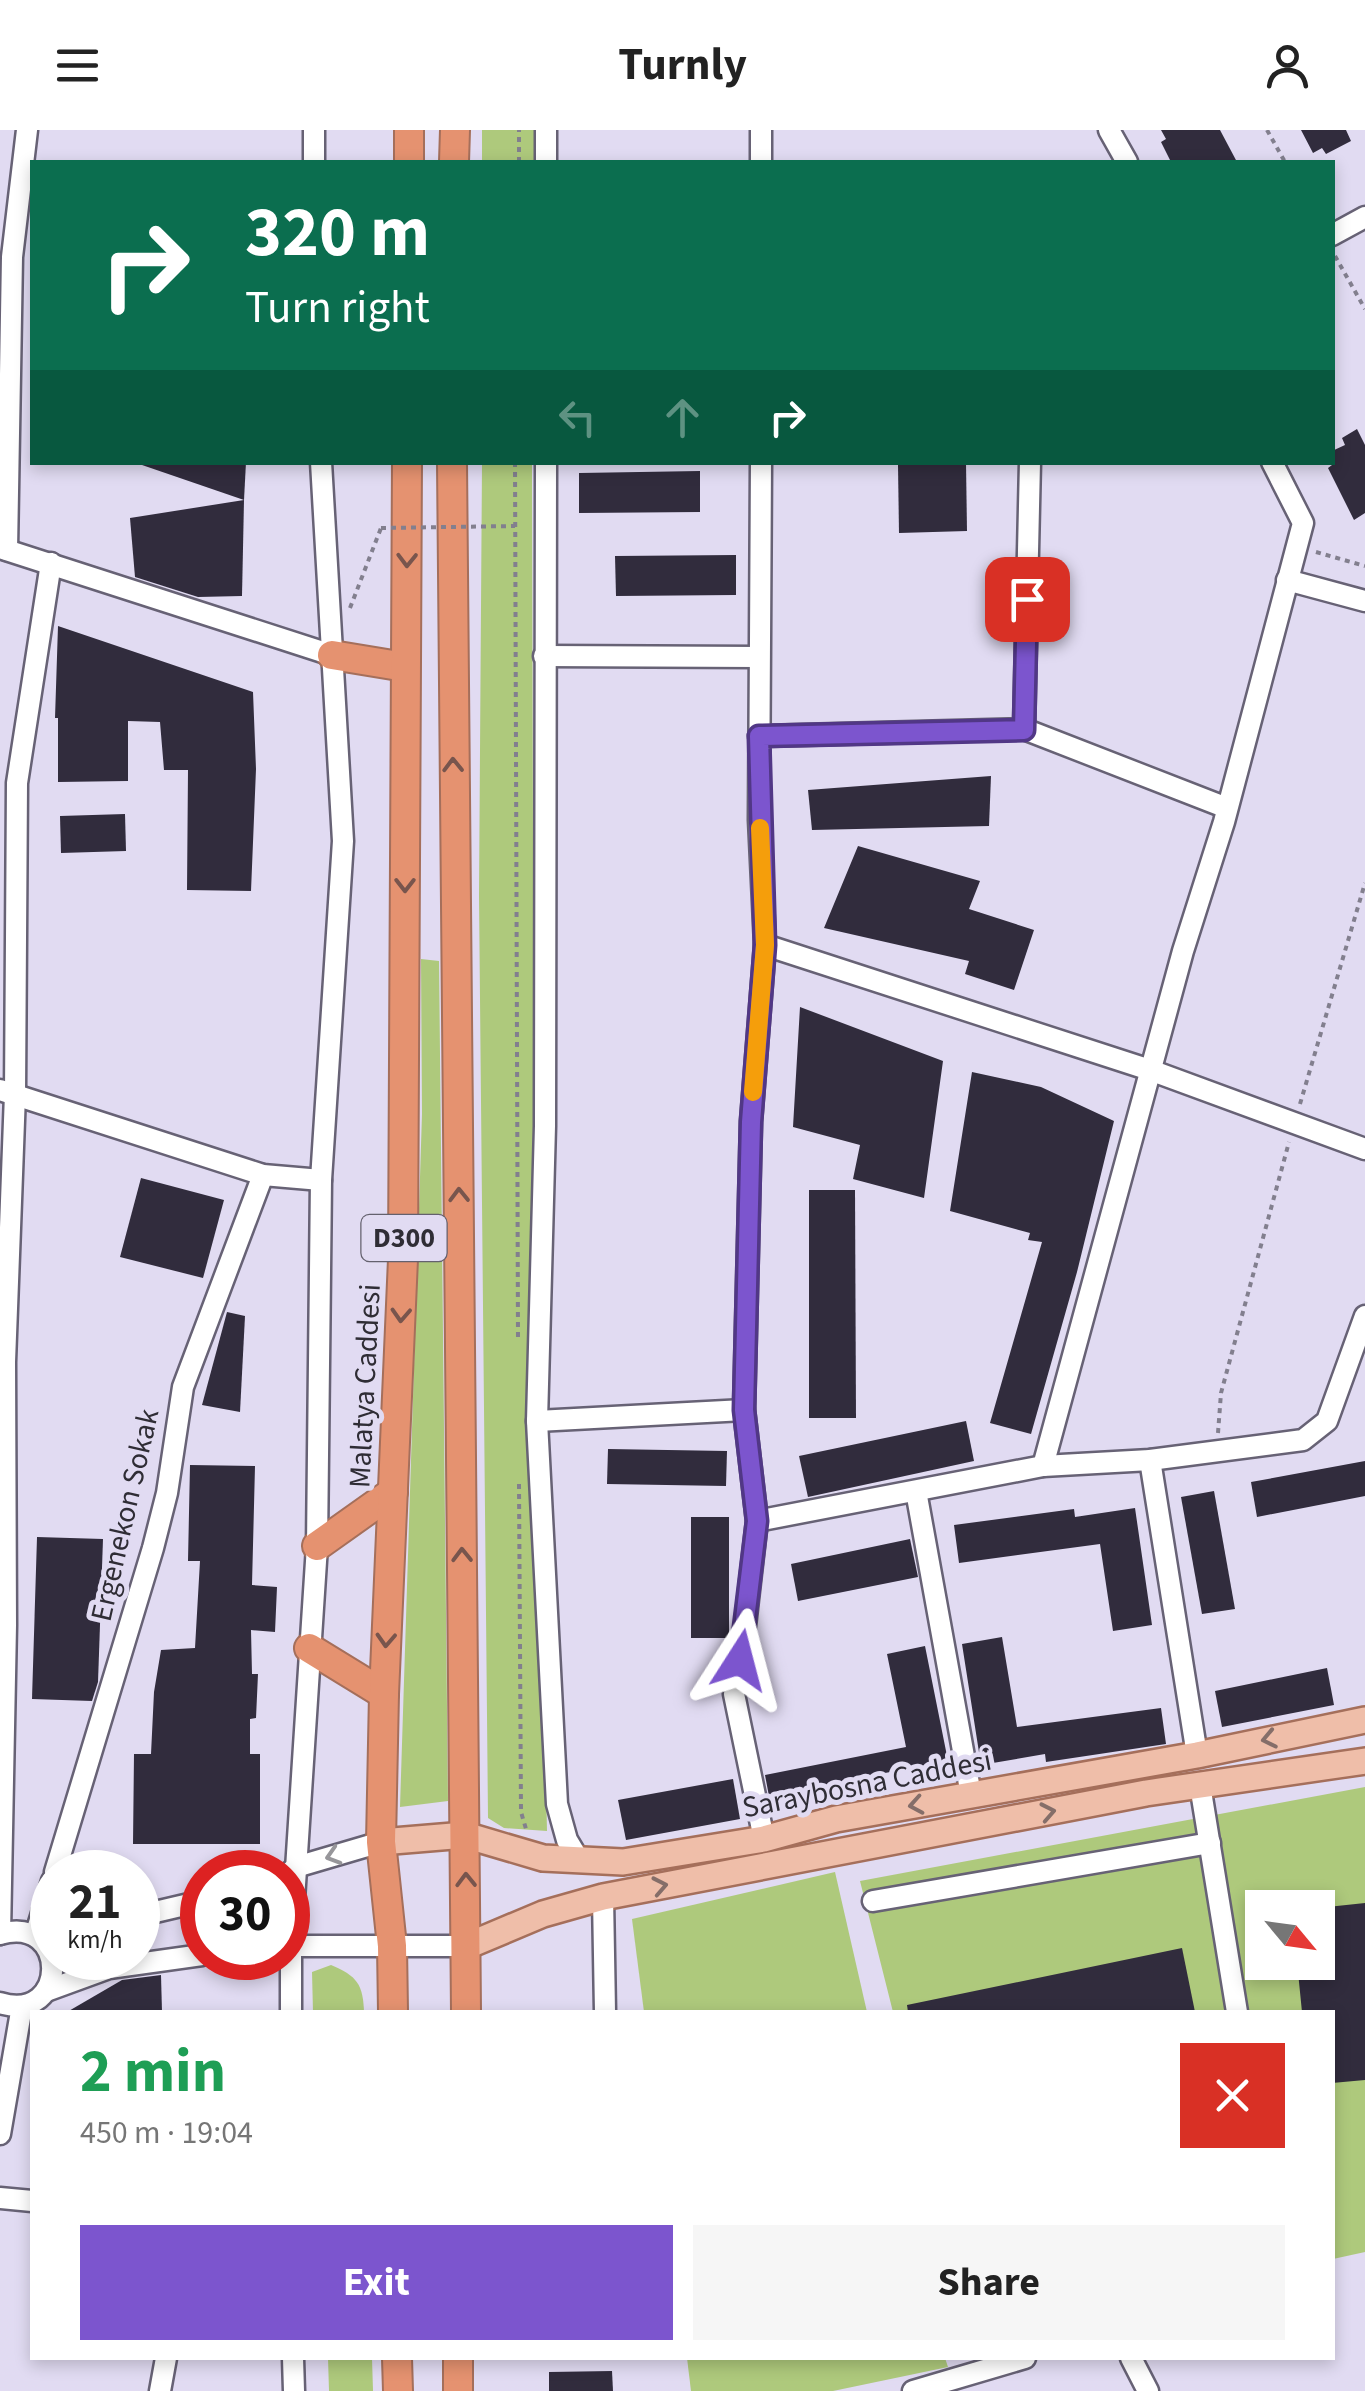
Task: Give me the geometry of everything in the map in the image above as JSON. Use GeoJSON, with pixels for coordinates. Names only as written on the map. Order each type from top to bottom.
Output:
{"type":"FeatureCollection","features":[{"type":"Feature","properties":{"kind":"highway"},"geometry":{"type":"LineString","coordinates":[[409,130],[409,160]]}},
{"type":"Feature","properties":{"kind":"highway"},"geometry":{"type":"LineString","coordinates":[[454,130],[454,160]]}},
{"type":"Feature","properties":{"kind":"highway","name":"Malatya Caddesi"},"geometry":{"type":"LineString","coordinates":[[393,2010],[392,1946],[381,1842],[404,1259],[408,465]]}},
{"type":"Feature","properties":{"kind":"highway","name":"D300"},"geometry":{"type":"LineString","coordinates":[[452,465],[466,2010]]}},
{"type":"Feature","properties":{"kind":"highway"},"geometry":{"type":"LineString","coordinates":[[332,655],[406,667]]}},
{"type":"Feature","properties":{"kind":"highway"},"geometry":{"type":"LineString","coordinates":[[316,1546],[393,1492]]}},
{"type":"Feature","properties":{"kind":"highway"},"geometry":{"type":"LineString","coordinates":[[310,1648],[384,1694]]}},
{"type":"Feature","properties":{"kind":"highway"},"geometry":{"type":"LineString","coordinates":[[397,2360],[398,2391]]}},
{"type":"Feature","properties":{"kind":"highway"},"geometry":{"type":"LineString","coordinates":[[458,2360],[458,2391]]}},
{"type":"Feature","properties":{"kind":"main road","name":"Saraybosna Caddesi"},"geometry":{"type":"LineString","coordinates":[[381,1842],[465,1834],[543,1858],[623,1862],[1365,1720]]}},
{"type":"Feature","properties":{"kind":"main road","name":"Saraybosna Caddesi"},"geometry":{"type":"LineString","coordinates":[[467,1946],[543,1914],[603,1897],[1200,1786],[1365,1761]]}},
{"type":"Feature","properties":{"kind":"street"},"geometry":{"type":"LineString","coordinates":[[27,130],[6,255],[4,549],[332,655]]}},
{"type":"Feature","properties":{"kind":"street"},"geometry":{"type":"LineString","coordinates":[[314,130],[314,160]]}},
{"type":"Feature","properties":{"kind":"street"},"geometry":{"type":"LineString","coordinates":[[546,130],[546,160]]}},
{"type":"Feature","properties":{"kind":"street"},"geometry":{"type":"LineString","coordinates":[[762,130],[762,160]]}},
{"type":"Feature","properties":{"kind":"street"},"geometry":{"type":"LineString","coordinates":[[1109,130],[1126,160]]}},
{"type":"Feature","properties":{"kind":"street"},"geometry":{"type":"LineString","coordinates":[[1335,233],[1365,216]]}},
{"type":"Feature","properties":{"kind":"street"},"geometry":{"type":"LineString","coordinates":[[6,255],[30,263]]}},
{"type":"Feature","properties":{"kind":"street"},"geometry":{"type":"LineString","coordinates":[[294,1850],[316,1546],[321,1180],[343,841],[321,465]]}},
{"type":"Feature","properties":{"kind":"street"},"geometry":{"type":"LineString","coordinates":[[546,465],[544,1126],[537,1421],[557,1804],[567,1840],[579,1860]]}},
{"type":"Feature","properties":{"kind":"street"},"geometry":{"type":"LineString","coordinates":[[761,465],[759,736],[765,945],[751,1122],[744,1410],[757,1521],[734,1694],[764,1838]]}},
{"type":"Feature","properties":{"kind":"street"},"geometry":{"type":"LineString","coordinates":[[1024,730],[1030,465]]}},
{"type":"Feature","properties":{"kind":"street"},"geometry":{"type":"LineString","coordinates":[[1043,1466],[1303,523],[1274,465]]}},
{"type":"Feature","properties":{"kind":"street"},"geometry":{"type":"LineString","coordinates":[[30,1934],[0,1934],[6,1624],[2,1361],[16,782],[51,563]]}},
{"type":"Feature","properties":{"kind":"street"},"geometry":{"type":"LineString","coordinates":[[1288,580],[1365,601]]}},
{"type":"Feature","properties":{"kind":"street"},"geometry":{"type":"LineString","coordinates":[[544,656],[760,657]]}},
{"type":"Feature","properties":{"kind":"street"},"geometry":{"type":"LineString","coordinates":[[759,736],[1024,730],[1226,808]]}},
{"type":"Feature","properties":{"kind":"street"},"geometry":{"type":"LineString","coordinates":[[765,945],[1150,1070],[1365,1149]]}},
{"type":"Feature","properties":{"kind":"street"},"geometry":{"type":"LineString","coordinates":[[8,1092],[263,1174],[321,1180]]}},
{"type":"Feature","properties":{"kind":"street","name":"Ergenekon Sokak"},"geometry":{"type":"LineString","coordinates":[[62,1850],[158,1530],[183,1387],[263,1174]]}},
{"type":"Feature","properties":{"kind":"street"},"geometry":{"type":"LineString","coordinates":[[757,1521],[1043,1466],[1150,1460],[1303,1440],[1327,1421],[1365,1316]]}},
{"type":"Feature","properties":{"kind":"street"},"geometry":{"type":"LineString","coordinates":[[537,1421],[744,1410]]}},
{"type":"Feature","properties":{"kind":"street"},"geometry":{"type":"LineString","coordinates":[[1150,1460],[1196,1755]]}},
{"type":"Feature","properties":{"kind":"street"},"geometry":{"type":"LineString","coordinates":[[916,1491],[971,1795]]}},
{"type":"Feature","properties":{"kind":"street"},"geometry":{"type":"LineString","coordinates":[[1200,1786],[1237,2010]]}},
{"type":"Feature","properties":{"kind":"street"},"geometry":{"type":"LineString","coordinates":[[310,1865],[381,1842]]}},
{"type":"Feature","properties":{"kind":"street"},"geometry":{"type":"LineString","coordinates":[[873,1901],[1210,1842]]}},
{"type":"Feature","properties":{"kind":"street"},"geometry":{"type":"LineString","coordinates":[[603,1897],[605,2010]]}},
{"type":"Feature","properties":{"kind":"street"},"geometry":{"type":"LineString","coordinates":[[310,1946],[467,1946]]}},
{"type":"Feature","properties":{"kind":"street"},"geometry":{"type":"LineString","coordinates":[[0,2003],[22,2006],[46,1992],[109,1968],[180,1958]]}},
{"type":"Feature","properties":{"kind":"street"},"geometry":{"type":"LineString","coordinates":[[46,1992],[50,1980]]}},
{"type":"Feature","properties":{"kind":"street"},"geometry":{"type":"LineString","coordinates":[[290,1980],[291,2010]]}},
{"type":"Feature","properties":{"kind":"street"},"geometry":{"type":"LineString","coordinates":[[0,2134],[22,2006]]}},
{"type":"Feature","properties":{"kind":"street"},"geometry":{"type":"LineString","coordinates":[[0,2198],[30,2201]]}},
{"type":"Feature","properties":{"kind":"street"},"geometry":{"type":"LineString","coordinates":[[160,2391],[166,2360]]}},
{"type":"Feature","properties":{"kind":"street"},"geometry":{"type":"LineString","coordinates":[[294,2360],[294,2391]]}},
{"type":"Feature","properties":{"kind":"street"},"geometry":{"type":"LineString","coordinates":[[914,2391],[1018,2360]]}},
{"type":"Feature","properties":{"kind":"street"},"geometry":{"type":"LineString","coordinates":[[1131,2360],[1148,2391]]}},
{"type":"Feature","properties":{"kind":"path"},"geometry":{"type":"LineString","coordinates":[[518,160],[519,130]]}},
{"type":"Feature","properties":{"kind":"path"},"geometry":{"type":"LineString","coordinates":[[1268,130],[1284,160]]}},
{"type":"Feature","properties":{"kind":"path"},"geometry":{"type":"LineString","coordinates":[[1335,257],[1365,309]]}},
{"type":"Feature","properties":{"kind":"path"},"geometry":{"type":"LineString","coordinates":[[515,465],[518,1350]]}},
{"type":"Feature","properties":{"kind":"path"},"geometry":{"type":"LineString","coordinates":[[346,618],[381,528],[515,526]]}},
{"type":"Feature","properties":{"kind":"path"},"geometry":{"type":"LineString","coordinates":[[1296,547],[1365,566]]}},
{"type":"Feature","properties":{"kind":"path"},"geometry":{"type":"LineString","coordinates":[[1218,1451],[1221,1393],[1294,1122],[1365,883]]}},
{"type":"Feature","properties":{"kind":"path"},"geometry":{"type":"LineString","coordinates":[[519,1485],[521,1812],[530,1844],[543,1858]]}},
{"type":"Feature","properties":{"kind":"green space"},"geometry":{"type":"Polygon","coordinates":[[[482,130],[536,130],[536,160],[482,160],[482,130]]]}},
{"type":"Feature","properties":{"kind":"green space"},"geometry":{"type":"Polygon","coordinates":[[[482,465],[532,465],[534,1220],[547,1831],[504,1828],[488,1818],[479,896],[482,465]]]}},
{"type":"Feature","properties":{"kind":"green space"},"geometry":{"type":"Polygon","coordinates":[[[421,959],[439,961],[448,1801],[400,1807],[422,1114],[421,959]]]}},
{"type":"Feature","properties":{"kind":"green space"},"geometry":{"type":"Polygon","coordinates":[[[1365,1787],[1365,2252],[1335,2259],[1335,2010],[892,2010],[860,1881],[1365,1787]]]}},
{"type":"Feature","properties":{"kind":"green space"},"geometry":{"type":"Polygon","coordinates":[[[835,1872],[867,2010],[644,2010],[632,1919],[835,1872]]]}},
{"type":"Feature","properties":{"kind":"green space"},"geometry":{"type":"Polygon","coordinates":[[[331,1965],[347,1973],[357,1982],[364,2010],[313,2010],[312,1972],[331,1965]]]}},
{"type":"Feature","properties":{"kind":"green space"},"geometry":{"type":"Polygon","coordinates":[[[328,2360],[372,2360],[373,2391],[329,2391],[328,2360]]]}},
{"type":"Feature","properties":{"kind":"green space"},"geometry":{"type":"Polygon","coordinates":[[[687,2360],[946,2360],[948,2367],[833,2391],[691,2391],[687,2360]]]}},
{"type":"Feature","properties":{"kind":"building"},"geometry":{"type":"Polygon","coordinates":[[[1161,130],[1220,130],[1236,160],[1170,160],[1161,142],[1166,139],[1161,130]]]}},
{"type":"Feature","properties":{"kind":"building"},"geometry":{"type":"Polygon","coordinates":[[[1301,130],[1346,130],[1351,141],[1326,154],[1322,148],[1313,153],[1301,130]]]}},
{"type":"Feature","properties":{"kind":"building"},"geometry":{"type":"Polygon","coordinates":[[[1357,429],[1365,445],[1365,513],[1354,520],[1328,468],[1335,465],[1335,450],[1345,445],[1342,438],[1357,429]]]}},
{"type":"Feature","properties":{"kind":"building"},"geometry":{"type":"Polygon","coordinates":[[[142,465],[246,465],[244,500],[142,465]]]}},
{"type":"Feature","properties":{"kind":"building"},"geometry":{"type":"Polygon","coordinates":[[[898,465],[966,465],[967,531],[899,533],[898,465]]]}},
{"type":"Feature","properties":{"kind":"building"},"geometry":{"type":"Polygon","coordinates":[[[700,471],[700,512],[579,513],[579,473],[700,471]]]}},
{"type":"Feature","properties":{"kind":"building"},"geometry":{"type":"Polygon","coordinates":[[[244,500],[242,596],[198,597],[135,577],[130,518],[244,500]]]}},
{"type":"Feature","properties":{"kind":"building"},"geometry":{"type":"Polygon","coordinates":[[[736,555],[736,595],[616,596],[615,556],[736,555]]]}},
{"type":"Feature","properties":{"kind":"building"},"geometry":{"type":"Polygon","coordinates":[[[58,626],[253,692],[256,769],[251,891],[187,890],[188,770],[164,770],[160,722],[128,721],[128,781],[58,782],[58,626]]]}},
{"type":"Feature","properties":{"kind":"building"},"geometry":{"type":"Polygon","coordinates":[[[991,776],[989,826],[812,830],[808,790],[991,776]]]}},
{"type":"Feature","properties":{"kind":"building"},"geometry":{"type":"Polygon","coordinates":[[[125,814],[126,851],[61,853],[60,816],[125,814]]]}},
{"type":"Feature","properties":{"kind":"building"},"geometry":{"type":"Polygon","coordinates":[[[858,846],[980,881],[969,909],[1034,930],[1014,990],[965,974],[969,961],[824,928],[858,846]]]}},
{"type":"Feature","properties":{"kind":"building"},"geometry":{"type":"Polygon","coordinates":[[[800,1007],[943,1061],[924,1198],[853,1179],[860,1145],[793,1127],[800,1007]]]}},
{"type":"Feature","properties":{"kind":"building"},"geometry":{"type":"Polygon","coordinates":[[[972,1072],[1041,1087],[1114,1121],[1031,1434],[990,1423],[1042,1242],[1028,1240],[1030,1233],[950,1211],[972,1072]]]}},
{"type":"Feature","properties":{"kind":"building"},"geometry":{"type":"Polygon","coordinates":[[[141,1178],[224,1200],[203,1278],[120,1257],[141,1178]]]}},
{"type":"Feature","properties":{"kind":"building"},"geometry":{"type":"Polygon","coordinates":[[[809,1190],[855,1190],[856,1418],[809,1418],[809,1190]]]}},
{"type":"Feature","properties":{"kind":"building"},"geometry":{"type":"Polygon","coordinates":[[[227,1312],[245,1316],[240,1412],[202,1405],[227,1312]]]}},
{"type":"Feature","properties":{"kind":"building"},"geometry":{"type":"Polygon","coordinates":[[[966,1421],[974,1461],[808,1497],[799,1456],[966,1421]]]}},
{"type":"Feature","properties":{"kind":"building"},"geometry":{"type":"Polygon","coordinates":[[[608,1449],[727,1451],[726,1486],[607,1484],[608,1449]]]}},
{"type":"Feature","properties":{"kind":"building"},"geometry":{"type":"Polygon","coordinates":[[[1365,1461],[1365,1496],[1257,1517],[1251,1482],[1365,1461]]]}},
{"type":"Feature","properties":{"kind":"building"},"geometry":{"type":"Polygon","coordinates":[[[190,1465],[255,1466],[252,1585],[277,1587],[275,1632],[251,1630],[252,1674],[258,1674],[256,1718],[250,1719],[250,1754],[260,1754],[260,1844],[133,1844],[134,1754],[151,1754],[161,1650],[195,1648],[200,1561],[188,1561],[190,1465]]]}},
{"type":"Feature","properties":{"kind":"building"},"geometry":{"type":"Polygon","coordinates":[[[1214,1491],[1235,1609],[1202,1614],[1181,1497],[1214,1491]]]}},
{"type":"Feature","properties":{"kind":"building"},"geometry":{"type":"Polygon","coordinates":[[[1135,1508],[1152,1625],[1113,1631],[1100,1544],[959,1563],[954,1525],[1074,1509],[1075,1517],[1135,1508]]]}},
{"type":"Feature","properties":{"kind":"building"},"geometry":{"type":"Polygon","coordinates":[[[691,1517],[729,1517],[729,1638],[691,1638],[691,1517]]]}},
{"type":"Feature","properties":{"kind":"building"},"geometry":{"type":"Polygon","coordinates":[[[37,1537],[103,1539],[98,1682],[92,1701],[32,1699],[37,1537]]]}},
{"type":"Feature","properties":{"kind":"building"},"geometry":{"type":"Polygon","coordinates":[[[910,1539],[918,1577],[798,1601],[791,1564],[910,1539]]]}},
{"type":"Feature","properties":{"kind":"building"},"geometry":{"type":"Polygon","coordinates":[[[1002,1637],[1017,1727],[1161,1708],[1166,1744],[1046,1762],[1045,1754],[981,1765],[962,1644],[1002,1637]]]}},
{"type":"Feature","properties":{"kind":"building"},"geometry":{"type":"Polygon","coordinates":[[[925,1646],[948,1761],[885,1773],[888,1790],[772,1812],[765,1775],[906,1747],[887,1654],[925,1646]]]}},
{"type":"Feature","properties":{"kind":"building"},"geometry":{"type":"Polygon","coordinates":[[[1327,1668],[1334,1705],[1222,1727],[1215,1691],[1327,1668]]]}},
{"type":"Feature","properties":{"kind":"building"},"geometry":{"type":"Polygon","coordinates":[[[733,1779],[740,1819],[626,1840],[618,1800],[733,1779]]]}},
{"type":"Feature","properties":{"kind":"building"},"geometry":{"type":"Polygon","coordinates":[[[1365,1903],[1365,2080],[1335,2083],[1335,2010],[1302,2010],[1299,1980],[1335,1980],[1335,1906],[1365,1903]]]}},
{"type":"Feature","properties":{"kind":"building"},"geometry":{"type":"Polygon","coordinates":[[[1182,1948],[1195,2010],[908,2010],[907,2005],[1182,1948]]]}},
{"type":"Feature","properties":{"kind":"building"},"geometry":{"type":"Polygon","coordinates":[[[161,1975],[162,2010],[70,2010],[122,1980],[160,1980],[161,1975]]]}},
{"type":"Feature","properties":{"kind":"building"},"geometry":{"type":"Polygon","coordinates":[[[612,2371],[613,2391],[549,2391],[549,2372],[612,2371]]]}},
{"type":"Feature","properties":{"kind":"slow traffic"},"geometry":{"type":"LineString","coordinates":[[753,1092],[765,945],[760,828]]}},
{"type":"Feature","properties":{"kind":"route"},"geometry":{"type":"LineString","coordinates":[[740,1660],[757,1521],[744,1410],[751,1122],[765,945],[759,736],[1024,730],[1027,599]]}}]}
